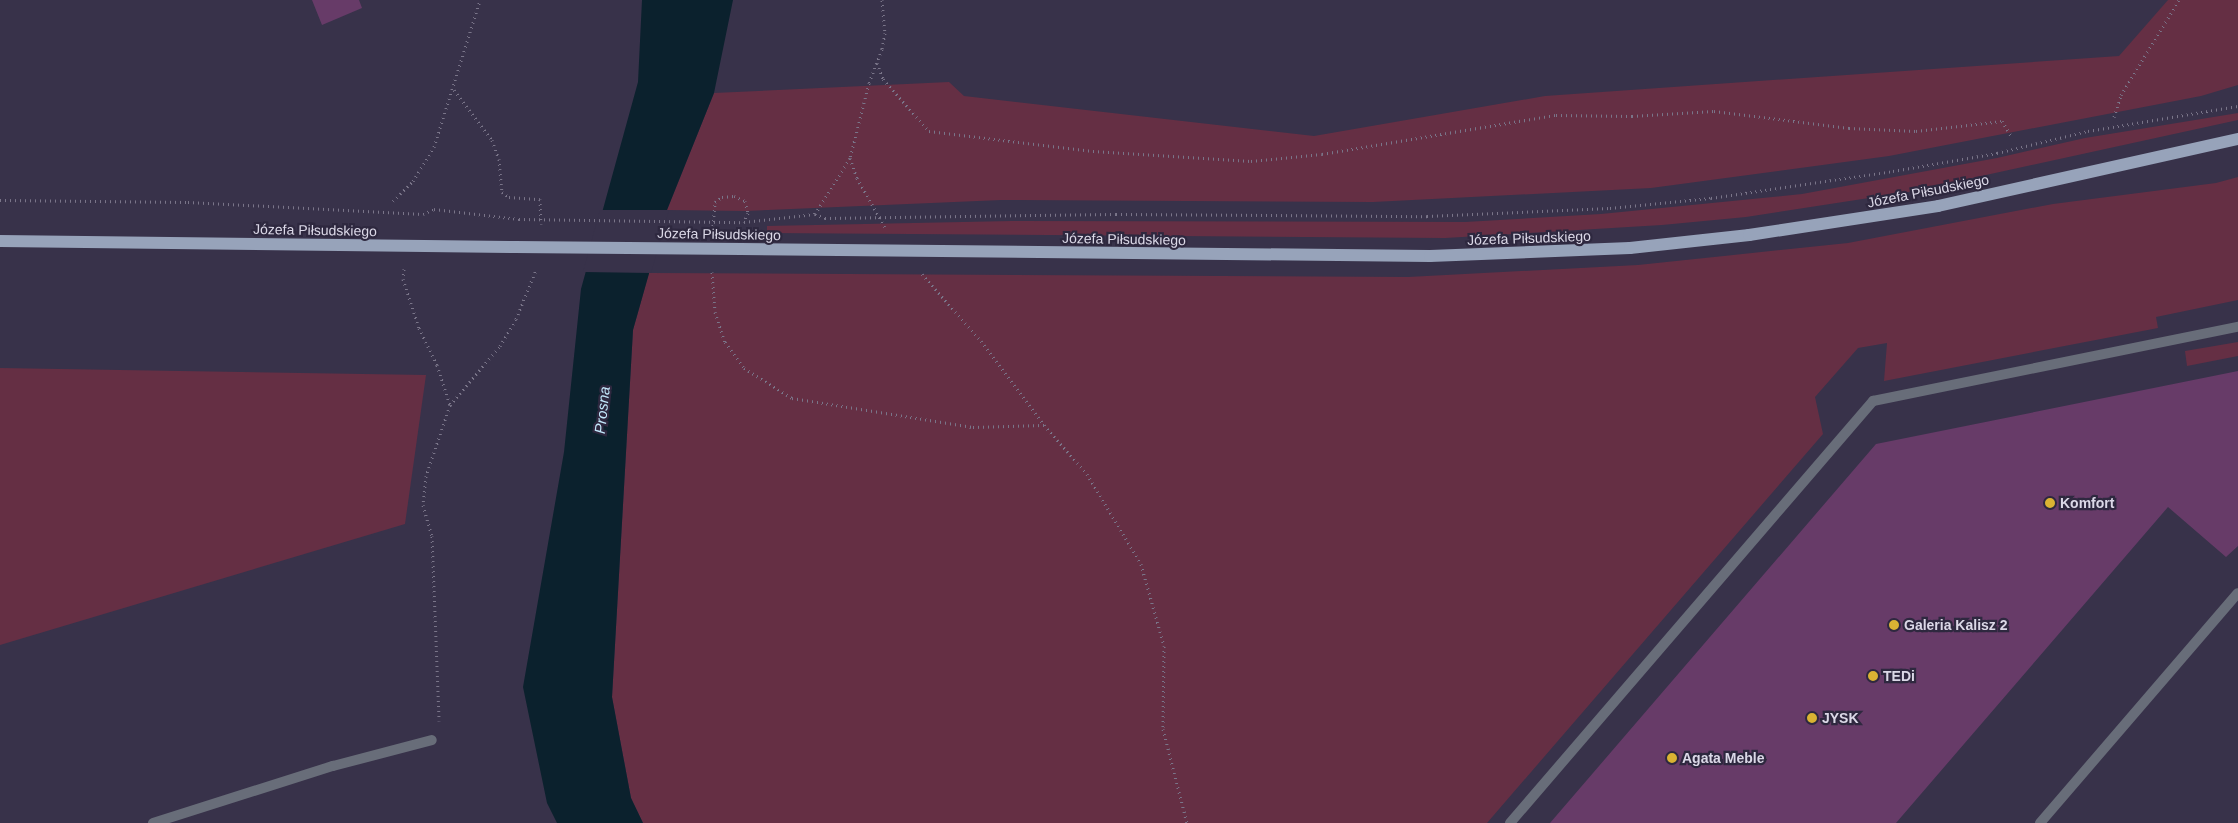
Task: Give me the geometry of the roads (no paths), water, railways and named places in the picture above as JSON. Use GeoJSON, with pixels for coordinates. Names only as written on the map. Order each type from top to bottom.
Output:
{"type":"FeatureCollection","features":[{"type":"Feature","properties":{"kind":"main road","name":"Józefa Piłsudskiego"},"geometry":{"type":"LineString","coordinates":[[0,241],[1430,256],[1630,248],[1749,235],[1938,206],[2238,138]]}},
{"type":"Feature","properties":{"kind":"lane"},"geometry":{"type":"LineString","coordinates":[[1510,823],[1873,400],[2238,327]]}},
{"type":"Feature","properties":{"kind":"lane"},"geometry":{"type":"LineString","coordinates":[[2040,823],[2238,593]]}},
{"type":"Feature","properties":{"kind":"lane"},"geometry":{"type":"LineString","coordinates":[[153,823],[333,766],[432,740]]}},
{"type":"Feature","properties":{"kind":"water","name":"Prosna"},"geometry":{"type":"Polygon","coordinates":[[[642,0],[733,0],[714,93],[667,210],[633,330],[612,697],[631,798],[643,823],[557,823],[547,803],[523,687],[564,452],[581,289],[638,82],[642,0]]]}},
{"type":"Feature","properties":{"kind":"place","name":"Komfort"},"geometry":{"type":"Point","coordinates":[2050,503]}},
{"type":"Feature","properties":{"kind":"place","name":"Galeria Kalisz 2"},"geometry":{"type":"Point","coordinates":[1894,625]}},
{"type":"Feature","properties":{"kind":"place","name":"TEDi"},"geometry":{"type":"Point","coordinates":[1873,676]}},
{"type":"Feature","properties":{"kind":"place","name":"JYSK"},"geometry":{"type":"Point","coordinates":[1812,718]}},
{"type":"Feature","properties":{"kind":"place","name":"Agata Meble"},"geometry":{"type":"Point","coordinates":[1672,758]}}]}
